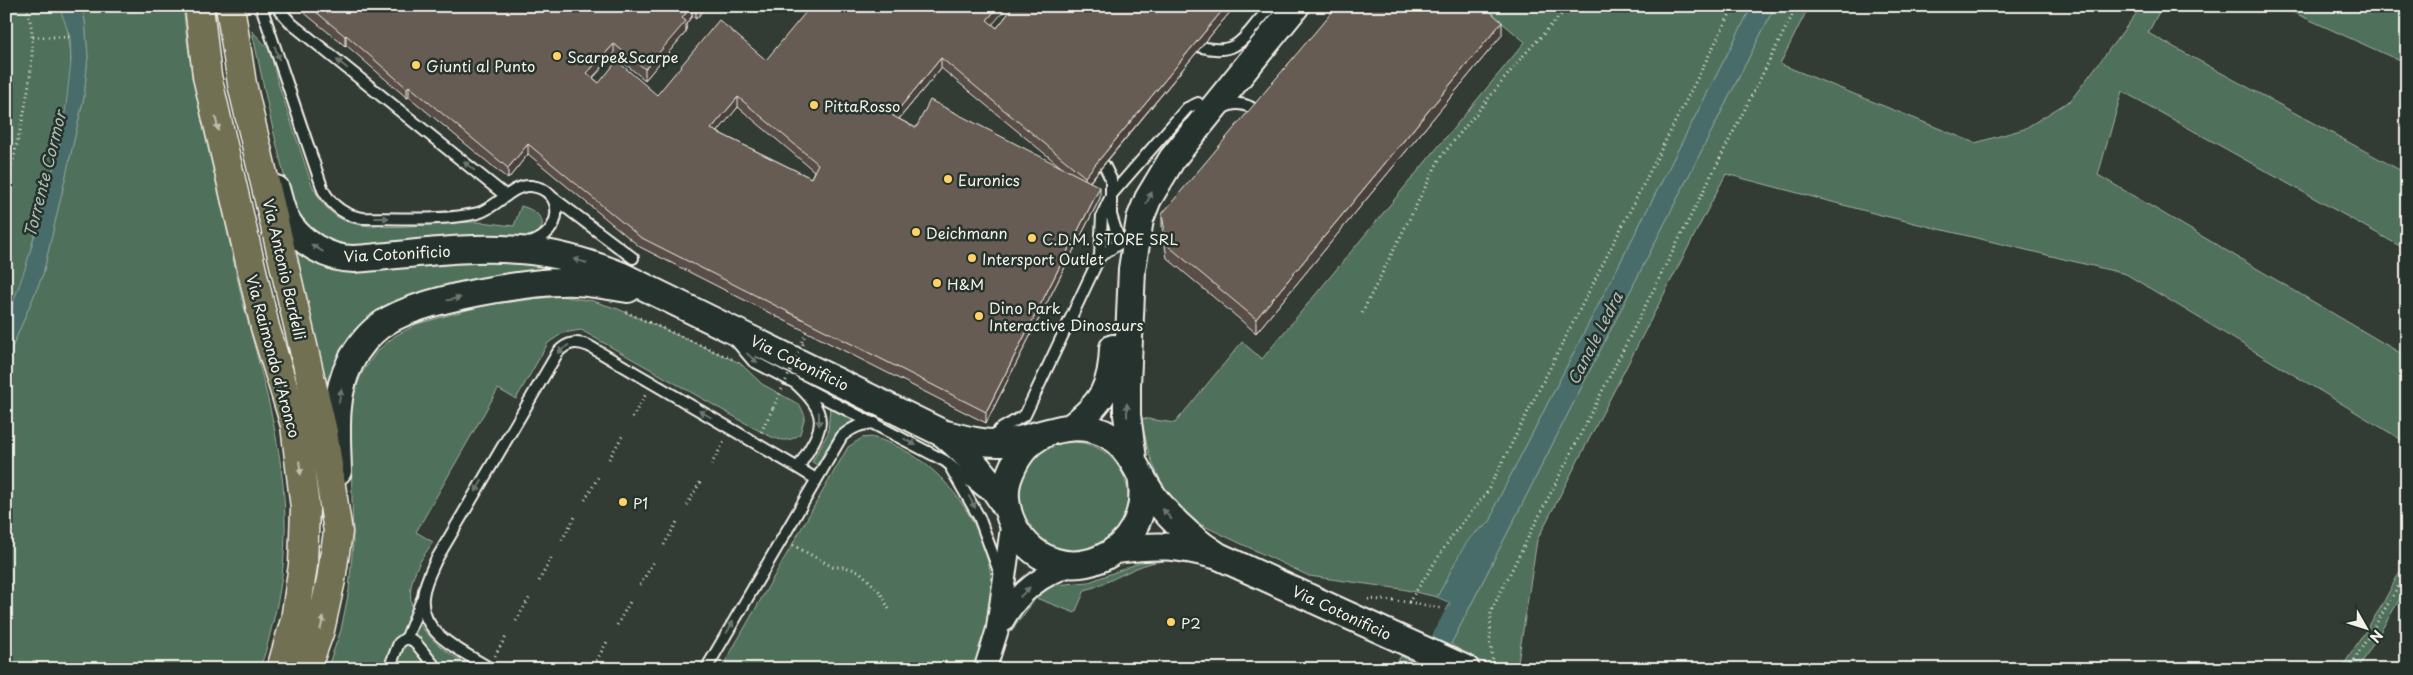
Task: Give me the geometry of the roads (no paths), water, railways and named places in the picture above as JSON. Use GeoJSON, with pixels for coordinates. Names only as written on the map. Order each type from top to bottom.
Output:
{"type":"FeatureCollection","features":[{"type":"Feature","properties":{"kind":"main road"},"geometry":{"type":"LineString","coordinates":[[199,6],[206,76]]}},
{"type":"Feature","properties":{"kind":"main road","name":"Via Antonio Bardelli"},"geometry":{"type":"LineString","coordinates":[[230,6],[242,84],[323,432],[338,532]]}},
{"type":"Feature","properties":{"kind":"main road","name":"Via Raimondo d'Aronco"},"geometry":{"type":"LineString","coordinates":[[206,76],[265,327],[295,425],[305,508],[303,565],[295,620],[281,669]]}},
{"type":"Feature","properties":{"kind":"main road"},"geometry":{"type":"LineString","coordinates":[[306,669],[320,630],[332,580],[338,532]]}},
{"type":"Feature","properties":{"kind":"street"},"geometry":{"type":"LineString","coordinates":[[192,6],[199,60],[206,76]]}},
{"type":"Feature","properties":{"kind":"street"},"geometry":{"type":"LineString","coordinates":[[985,669],[997,631],[1004,589],[1010,517],[1008,481],[1019,456],[1039,437],[1061,429],[1096,406],[1108,385],[1113,368],[1115,285],[1110,249],[1138,179],[1157,152],[1279,6]]}},
{"type":"Feature","properties":{"kind":"street"},"geometry":{"type":"LineString","coordinates":[[1137,467],[1127,415],[1130,298],[1136,239],[1148,199],[1172,159],[1296,6]]}},
{"type":"Feature","properties":{"kind":"street","name":"Via Cotonificio"},"geometry":{"type":"LineString","coordinates":[[242,84],[254,108],[286,219],[306,241],[319,250],[334,256],[354,259],[488,249],[520,250],[582,261],[620,275],[942,433],[976,441],[1001,443],[1061,429],[1095,430],[1106,434],[1117,441],[1137,467],[1154,497],[1177,525],[1194,540],[1218,556],[1457,664]]}},
{"type":"Feature","properties":{"kind":"street","name":"Via Cotonificio"},"geometry":{"type":"LineString","coordinates":[[338,532],[337,414],[339,394],[349,364],[356,352],[383,323],[425,305],[538,283],[575,282],[657,294]]}},
{"type":"Feature","properties":{"kind":"street","name":"Via Cotonificio"},"geometry":{"type":"LineString","coordinates":[[942,433],[977,466],[993,485],[1020,537],[1031,549],[1045,557],[1060,562],[1076,564],[1097,560],[1116,550],[1157,544],[1187,548],[1218,556]]}},
{"type":"Feature","properties":{"kind":"street","name":"Via Cotonificio"},"geometry":{"type":"LineString","coordinates":[[1116,550],[1134,529],[1140,516],[1143,503],[1137,467]]}},
{"type":"Feature","properties":{"kind":"street"},"geometry":{"type":"LineString","coordinates":[[997,631],[1008,610],[1034,582],[1057,570],[1076,564]]}},
{"type":"Feature","properties":{"kind":"lane"},"geometry":{"type":"LineString","coordinates":[[262,6],[320,181],[326,195],[335,206],[347,215],[363,218],[454,216],[487,210],[517,188],[535,186],[633,258]]}},
{"type":"Feature","properties":{"kind":"lane"},"geometry":{"type":"LineString","coordinates":[[276,6],[292,24],[506,196]]}},
{"type":"Feature","properties":{"kind":"lane"},"geometry":{"type":"LineString","coordinates":[[1201,47],[1220,50],[1238,44],[1274,6]]}},
{"type":"Feature","properties":{"kind":"lane"},"geometry":{"type":"LineString","coordinates":[[1110,249],[1102,215],[1112,194],[1187,108],[1198,103]]}},
{"type":"Feature","properties":{"kind":"lane"},"geometry":{"type":"LineString","coordinates":[[1172,159],[1208,120],[1226,106],[1243,104],[1259,113]]}},
{"type":"Feature","properties":{"kind":"lane"},"geometry":{"type":"LineString","coordinates":[[999,430],[1025,415],[1110,249],[1111,179],[1104,165]]}},
{"type":"Feature","properties":{"kind":"lane"},"geometry":{"type":"LineString","coordinates":[[488,249],[538,241],[549,234],[556,221],[556,212],[554,203],[547,193]]}},
{"type":"Feature","properties":{"kind":"lane"},"geometry":{"type":"LineString","coordinates":[[721,324],[753,361],[945,461],[969,479],[1010,517]]}},
{"type":"Feature","properties":{"kind":"lane"},"geometry":{"type":"LineString","coordinates":[[389,669],[399,643],[407,637],[436,560],[543,376],[564,346],[573,342],[589,346],[816,479]]}},
{"type":"Feature","properties":{"kind":"lane"},"geometry":{"type":"LineString","coordinates":[[793,381],[810,396],[820,414],[816,437],[798,468]]}},
{"type":"Feature","properties":{"kind":"lane"},"geometry":{"type":"LineString","coordinates":[[706,669],[842,436],[852,427],[875,423]]}},
{"type":"Feature","properties":{"kind":"lane"},"geometry":{"type":"LineString","coordinates":[[945,461],[962,485],[979,517],[1004,589]]}},
{"type":"Feature","properties":{"kind":"lane"},"geometry":{"type":"LineString","coordinates":[[422,598],[427,620],[442,638],[492,665]]}},
{"type":"Feature","properties":{"kind":"lane"},"geometry":{"type":"LineString","coordinates":[[407,637],[415,642],[437,669]]}},
{"type":"Feature","properties":{"kind":"water"},"geometry":{"type":"Polygon","coordinates":[[[59,6],[81,6],[85,21],[88,56],[84,97],[43,274],[6,362],[6,323],[26,266],[59,148],[66,106],[71,61],[70,37],[59,6]]]}},
{"type":"Feature","properties":{"kind":"water"},"geometry":{"type":"Polygon","coordinates":[[[1752,6],[1775,6],[1451,644],[1433,636],[1450,603],[1437,597],[1468,541],[1490,522],[1495,506],[1752,6]]]}},
{"type":"Feature","properties":{"kind":"waterway","name":"Canale Ledra"},"geometry":{"type":"LineString","coordinates":[[1425,669],[1452,618]]}},
{"type":"Feature","properties":{"kind":"place","name":"Scarpe&Scarpe"},"geometry":{"type":"Point","coordinates":[557,56]}},
{"type":"Feature","properties":{"kind":"place","name":"Giunti al Punto"},"geometry":{"type":"Point","coordinates":[416,65]}},
{"type":"Feature","properties":{"kind":"place","name":"PittaRosso"},"geometry":{"type":"Point","coordinates":[814,105]}},
{"type":"Feature","properties":{"kind":"place","name":"Euronics"},"geometry":{"type":"Point","coordinates":[948,179]}},
{"type":"Feature","properties":{"kind":"place","name":"Deichmann"},"geometry":{"type":"Point","coordinates":[916,232]}},
{"type":"Feature","properties":{"kind":"place","name":"C.D.M. STORE SRL"},"geometry":{"type":"Point","coordinates":[1032,238]}},
{"type":"Feature","properties":{"kind":"place","name":"Intersport Outlet"},"geometry":{"type":"Point","coordinates":[972,258]}},
{"type":"Feature","properties":{"kind":"place","name":"H&M"},"geometry":{"type":"Point","coordinates":[937,283]}},
{"type":"Feature","properties":{"kind":"place","name":"Dino Park Interactive Dinosaurs"},"geometry":{"type":"Point","coordinates":[979,316]}},
{"type":"Feature","properties":{"kind":"place","name":"P1"},"geometry":{"type":"Point","coordinates":[623,502]}},
{"type":"Feature","properties":{"kind":"place","name":"P2"},"geometry":{"type":"Point","coordinates":[1171,622]}},
{"type":"Feature","properties":{"kind":"water label","name":"Torrente Cormor"},"geometry":{"type":"Point","coordinates":[44,174]}}]}
